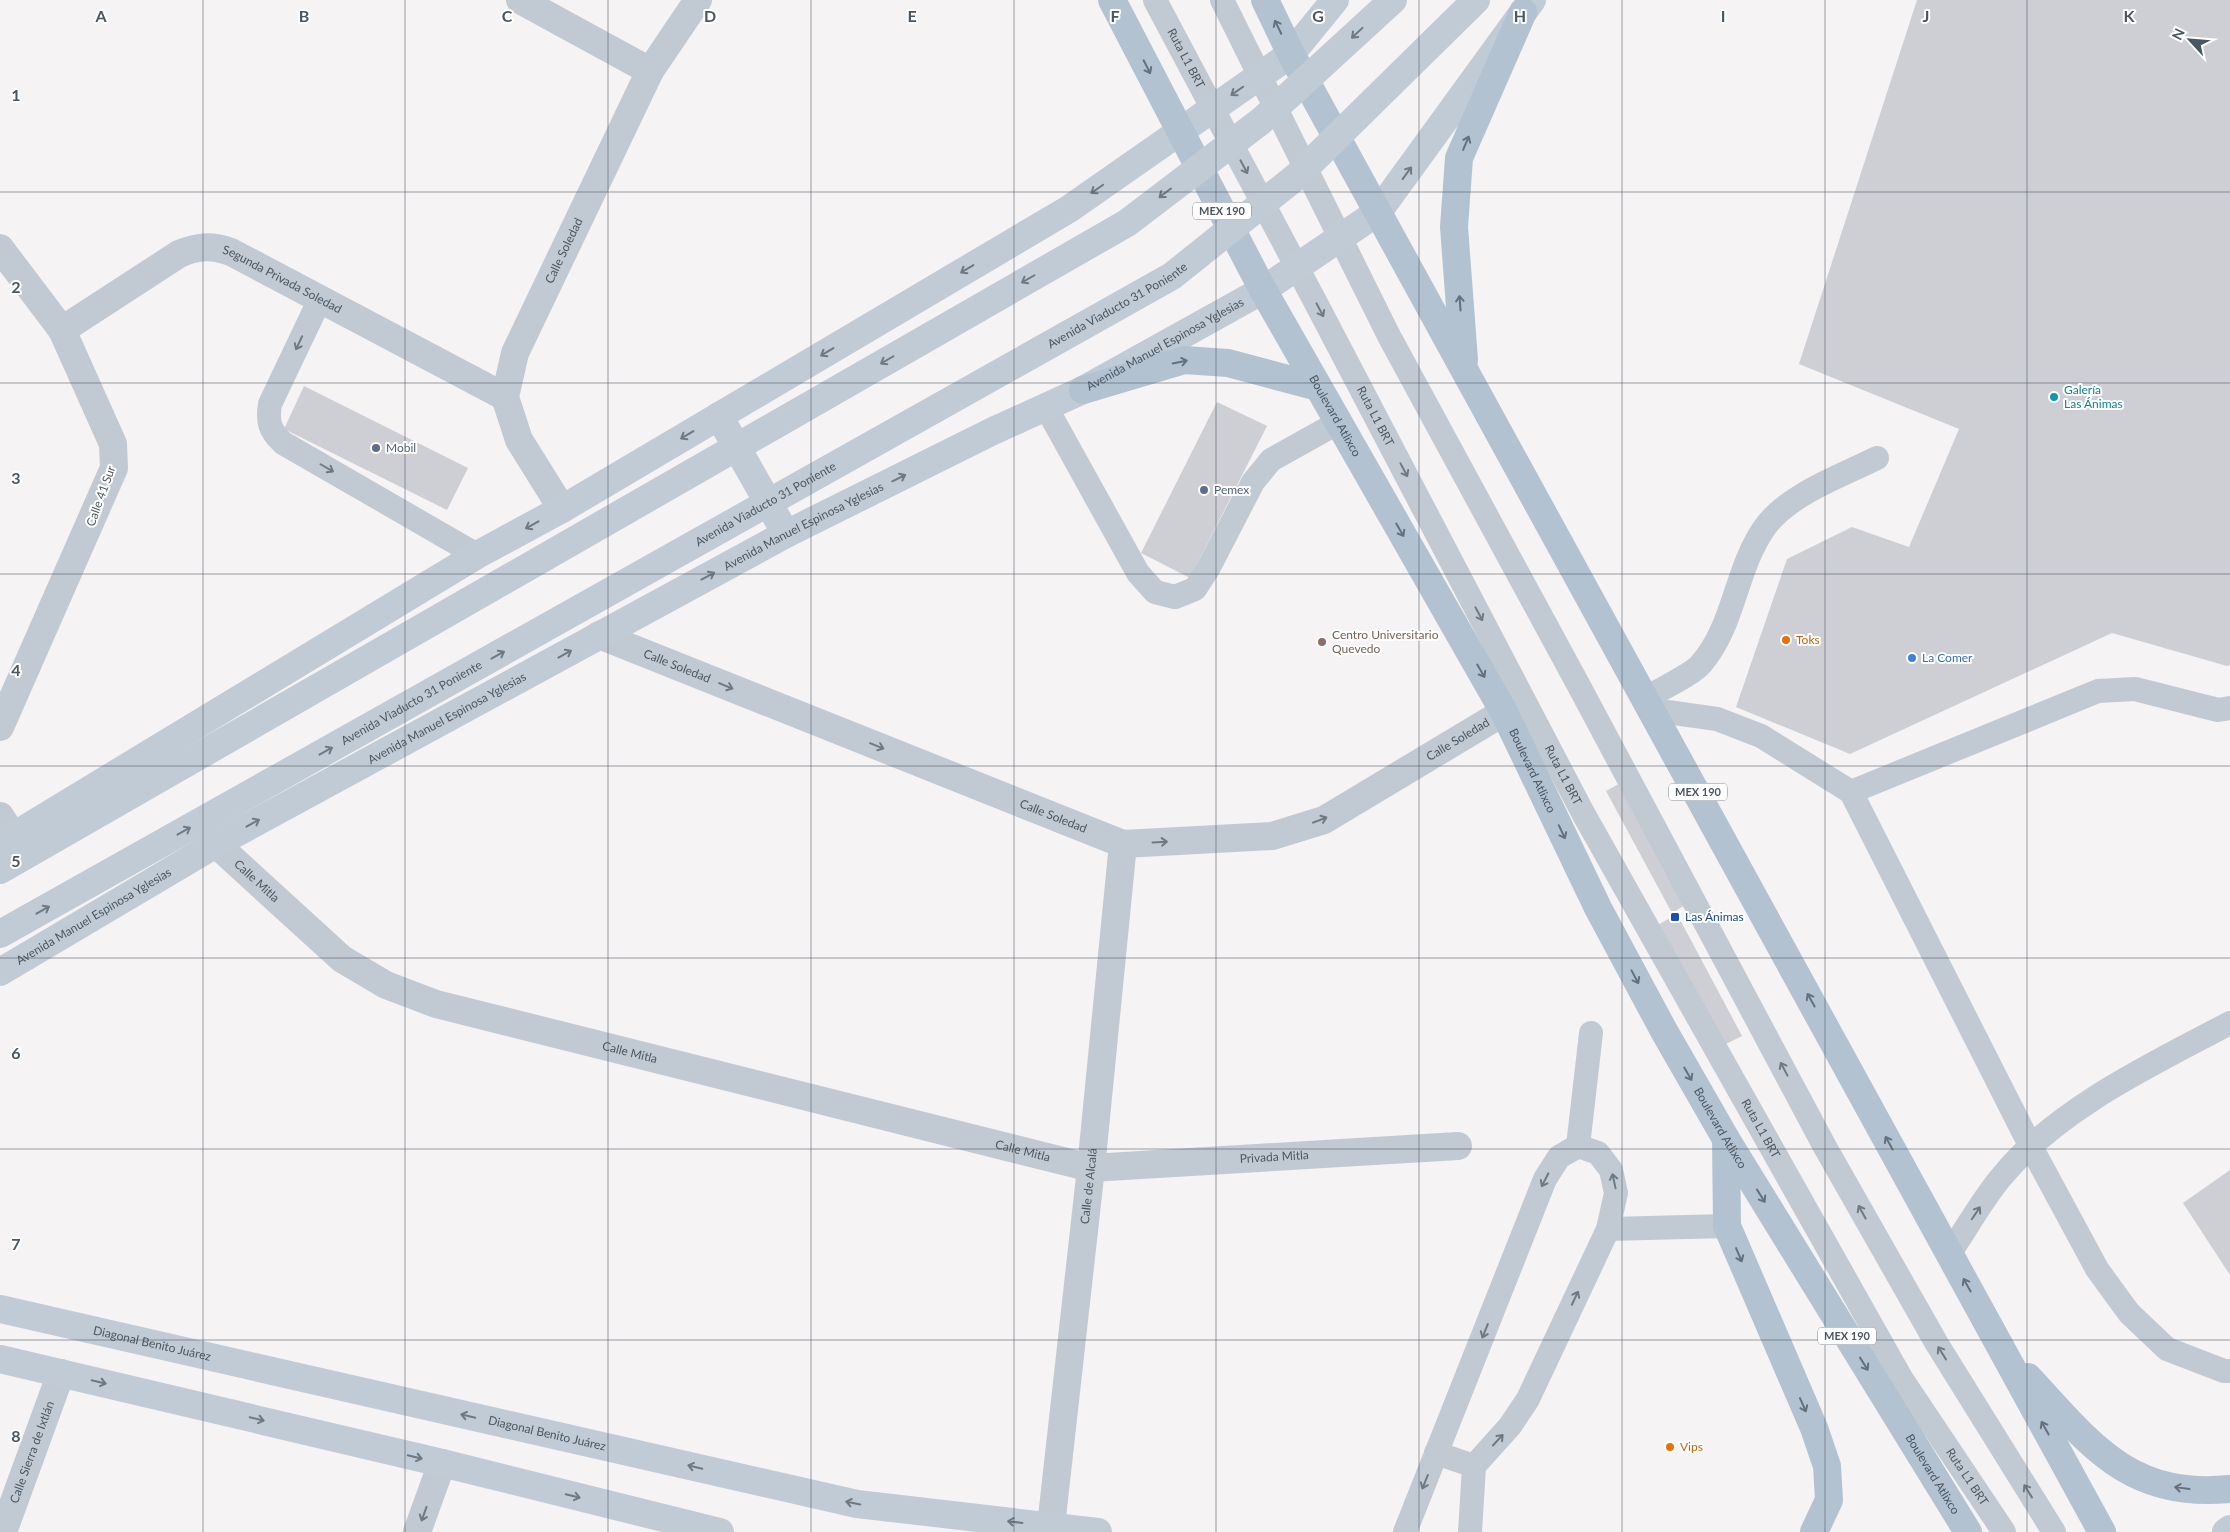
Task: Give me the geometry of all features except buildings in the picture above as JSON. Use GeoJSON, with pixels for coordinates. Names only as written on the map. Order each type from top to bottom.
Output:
{"type":"FeatureCollection","features":[{"type":"Feature","properties":{"kind":"main road","name":"Boulevard Atlixco"},"geometry":{"type":"LineString","coordinates":[[1112,0],[1263,290],[1504,712],[1598,908],[1664,1031],[1726,1139],[1968,1532]]}},
{"type":"Feature","properties":{"kind":"main road","name":"MEX 190"},"geometry":{"type":"LineString","coordinates":[[1265,0],[1291,54],[2102,1532]]}},
{"type":"Feature","properties":{"kind":"main road"},"geometry":{"type":"LineString","coordinates":[[4,832],[477,555],[562,508],[1069,209],[1291,54],[1335,0]]}},
{"type":"Feature","properties":{"kind":"main road"},"geometry":{"type":"LineString","coordinates":[[0,870],[1127,222],[1262,121],[1393,0]]}},
{"type":"Feature","properties":{"kind":"main road","name":"Avenida Viaducto 31 Poniente"},"geometry":{"type":"LineString","coordinates":[[0,934],[1172,276],[1297,176],[1476,0]]}},
{"type":"Feature","properties":{"kind":"main road"},"geometry":{"type":"LineString","coordinates":[[1465,370],[1454,227],[1459,158],[1527,6]]}},
{"type":"Feature","properties":{"kind":"main road","name":"Avenida Manuel Espinosa Yglesias"},"geometry":{"type":"LineString","coordinates":[[0,972],[216,844],[786,534],[993,431],[1083,390],[1263,290],[1378,212],[1527,6]]}},
{"type":"Feature","properties":{"kind":"main road"},"geometry":{"type":"LineString","coordinates":[[1083,390],[1184,360],[1228,363],[1266,375],[1318,387]]}},
{"type":"Feature","properties":{"kind":"main road"},"geometry":{"type":"LineString","coordinates":[[719,416],[786,534]]}},
{"type":"Feature","properties":{"kind":"main road"},"geometry":{"type":"LineString","coordinates":[[1726,1139],[1727,1226],[1814,1428],[1827,1466],[1829,1500],[1814,1532]]}},
{"type":"Feature","properties":{"kind":"main road","name":"Diagonal Benito Juárez"},"geometry":{"type":"LineString","coordinates":[[0,1309],[857,1504],[1098,1532]]}},
{"type":"Feature","properties":{"kind":"main road"},"geometry":{"type":"LineString","coordinates":[[1999,1345],[2089,1443],[2125,1470],[2167,1487],[2204,1492],[2230,1489]]}},
{"type":"Feature","properties":{"kind":"main road"},"geometry":{"type":"LineString","coordinates":[[0,1359],[442,1463],[720,1532]]}},
{"type":"Feature","properties":{"kind":"main road"},"geometry":{"type":"LineString","coordinates":[[2226,1532],[2230,1529]]}},
{"type":"Feature","properties":{"kind":"street"},"geometry":{"type":"LineString","coordinates":[[520,0],[650,71]]}},
{"type":"Feature","properties":{"kind":"street","name":"Calle Soledad"},"geometry":{"type":"LineString","coordinates":[[505,397],[515,353],[650,71],[698,0]]}},
{"type":"Feature","properties":{"kind":"street","name":"Segunda Privada Soledad"},"geometry":{"type":"LineString","coordinates":[[62,330],[179,254],[195,247],[213,246],[231,252],[505,397]]}},
{"type":"Feature","properties":{"kind":"street","name":"Calle 41 Sur"},"geometry":{"type":"LineString","coordinates":[[0,248],[62,330],[113,444],[114,468],[0,727]]}},
{"type":"Feature","properties":{"kind":"street"},"geometry":{"type":"LineString","coordinates":[[505,397],[519,440],[562,508]]}},
{"type":"Feature","properties":{"kind":"street","name":"Calle Soledad"},"geometry":{"type":"LineString","coordinates":[[599,635],[1123,844],[1272,836],[1324,820],[1504,712]]}},
{"type":"Feature","properties":{"kind":"street","name":"Calle Mitla"},"geometry":{"type":"LineString","coordinates":[[216,844],[342,959],[386,985],[436,1004],[1091,1168]]}},
{"type":"Feature","properties":{"kind":"street","name":"Calle de Alcalá"},"geometry":{"type":"LineString","coordinates":[[1051,1526],[1091,1168],[1123,844]]}},
{"type":"Feature","properties":{"kind":"street","name":"Privada Mitla"},"geometry":{"type":"LineString","coordinates":[[1091,1168],[1458,1146]]}},
{"type":"Feature","properties":{"kind":"street","name":"Calle Sierra de Ixtlán"},"geometry":{"type":"LineString","coordinates":[[3,1532],[61,1373]]}},
{"type":"Feature","properties":{"kind":"street"},"geometry":{"type":"LineString","coordinates":[[417,1532],[442,1463]]}},
{"type":"Feature","properties":{"kind":"lane","name":"Ruta L1 BRT"},"geometry":{"type":"LineString","coordinates":[[1156,0],[1588,822],[1901,1378],[2004,1532]]}},
{"type":"Feature","properties":{"kind":"lane"},"geometry":{"type":"LineString","coordinates":[[1222,0],[1389,336],[1579,686],[1825,1147],[1937,1344],[2054,1532]]}},
{"type":"Feature","properties":{"kind":"lane"},"geometry":{"type":"LineString","coordinates":[[320,299],[270,404],[268,419],[272,433],[283,443],[477,555]]}},
{"type":"Feature","properties":{"kind":"lane"},"geometry":{"type":"LineString","coordinates":[[1046,407],[1138,573],[1155,592],[1175,597],[1195,589],[1208,569],[1253,482],[1271,460],[1339,422]]}},
{"type":"Feature","properties":{"kind":"lane"},"geometry":{"type":"LineString","coordinates":[[1649,704],[1700,666],[1723,629],[1748,555],[1766,526],[1794,499],[1877,458]]}},
{"type":"Feature","properties":{"kind":"lane"},"geometry":{"type":"LineString","coordinates":[[1851,792],[2098,691],[2135,689],[2218,710],[2230,708]]}},
{"type":"Feature","properties":{"kind":"lane"},"geometry":{"type":"LineString","coordinates":[[1649,704],[1717,719],[1761,736],[1851,792],[2030,1145],[2096,1269],[2129,1314],[2167,1349],[2224,1371],[2230,1371]]}},
{"type":"Feature","properties":{"kind":"lane"},"geometry":{"type":"LineString","coordinates":[[1949,1254],[2002,1175],[2030,1145],[2107,1089],[2230,1023]]}},
{"type":"Feature","properties":{"kind":"lane"},"geometry":{"type":"LineString","coordinates":[[1578,1146],[1591,1032]]}},
{"type":"Feature","properties":{"kind":"lane"},"geometry":{"type":"LineString","coordinates":[[1405,1532],[1545,1179],[1559,1157],[1578,1146],[1598,1153],[1611,1170],[1616,1194],[1608,1229],[1528,1399],[1510,1426],[1474,1466],[1470,1532]]}},
{"type":"Feature","properties":{"kind":"lane"},"geometry":{"type":"LineString","coordinates":[[1608,1229],[1727,1226]]}},
{"type":"Feature","properties":{"kind":"lane"},"geometry":{"type":"LineString","coordinates":[[1436,1453],[1474,1466]]}},
{"type":"Feature","properties":{"kind":"place","name":"Galería Las Ánimas"},"geometry":{"type":"Point","coordinates":[2054,397]}},
{"type":"Feature","properties":{"kind":"place","name":"Mobil"},"geometry":{"type":"Point","coordinates":[376,448]}},
{"type":"Feature","properties":{"kind":"place","name":"Pemex"},"geometry":{"type":"Point","coordinates":[1204,490]}},
{"type":"Feature","properties":{"kind":"place","name":"Toks"},"geometry":{"type":"Point","coordinates":[1786,640]}},
{"type":"Feature","properties":{"kind":"place","name":"Centro Universitario Quevedo"},"geometry":{"type":"Point","coordinates":[1322,642]}},
{"type":"Feature","properties":{"kind":"place","name":"La Comer"},"geometry":{"type":"Point","coordinates":[1912,658]}},
{"type":"Feature","properties":{"kind":"place","name":"Las Ánimas"},"geometry":{"type":"Point","coordinates":[1675,917]}},
{"type":"Feature","properties":{"kind":"place","name":"Vips"},"geometry":{"type":"Point","coordinates":[1670,1447]}}]}
